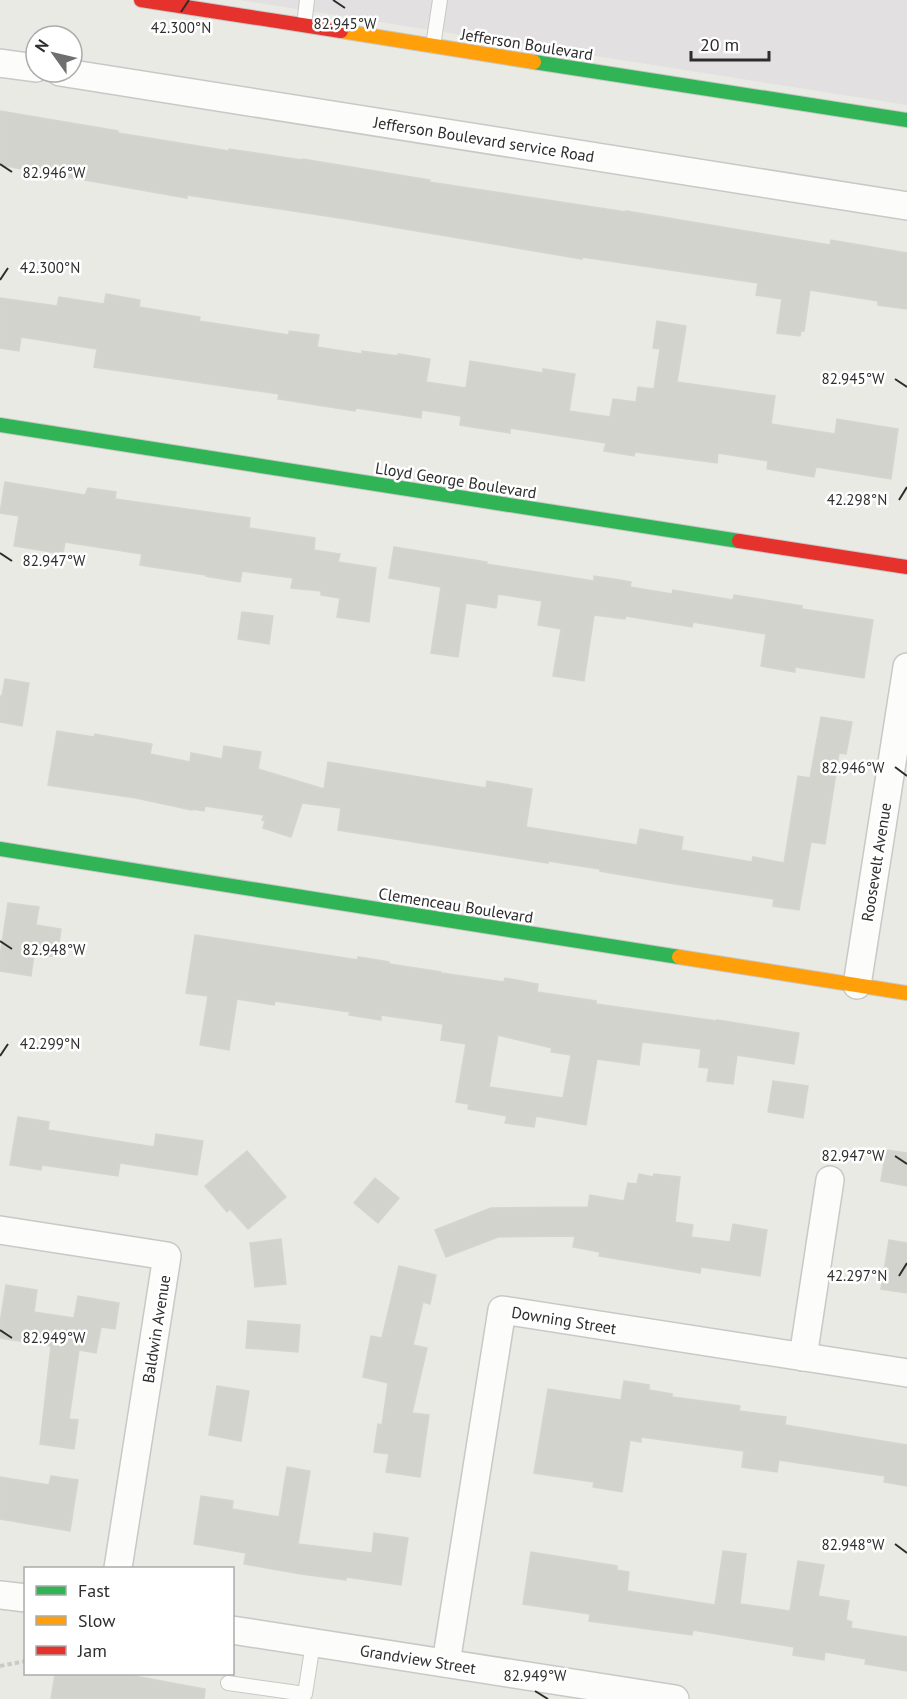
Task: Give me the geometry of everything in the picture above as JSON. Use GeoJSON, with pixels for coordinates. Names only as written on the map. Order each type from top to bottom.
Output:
{"type":"FeatureCollection","features":[{"type":"Feature","properties":{"kind":"street","name":"Jefferson Boulevard"},"geometry":{"type":"LineString","coordinates":[[150,1],[907,120]]}},
{"type":"Feature","properties":{"kind":"street"},"geometry":{"type":"LineString","coordinates":[[0,63],[24,66]]}},
{"type":"Feature","properties":{"kind":"street","name":"Jefferson Boulevard service Road"},"geometry":{"type":"LineString","coordinates":[[84,76],[907,206]]}},
{"type":"Feature","properties":{"kind":"street","name":"Lloyd George Boulevard"},"geometry":{"type":"LineString","coordinates":[[0,425],[907,567]]}},
{"type":"Feature","properties":{"kind":"street","name":"Roosevelt Avenue"},"geometry":{"type":"LineString","coordinates":[[857,985],[907,667]]}},
{"type":"Feature","properties":{"kind":"street","name":"Clemenceau Boulevard"},"geometry":{"type":"LineString","coordinates":[[0,849],[907,993]]}},
{"type":"Feature","properties":{"kind":"street"},"geometry":{"type":"LineString","coordinates":[[803,1357],[830,1180]]}},
{"type":"Feature","properties":{"kind":"street","name":"Baldwin Avenue"},"geometry":{"type":"LineString","coordinates":[[0,1230],[167,1256],[118,1567]]}},
{"type":"Feature","properties":{"kind":"street","name":"Downing Street"},"geometry":{"type":"LineString","coordinates":[[446,1663],[502,1310],[907,1373]]}},
{"type":"Feature","properties":{"kind":"street"},"geometry":{"type":"LineString","coordinates":[[0,1595],[24,1598]]}},
{"type":"Feature","properties":{"kind":"street","name":"Grandview Street"},"geometry":{"type":"LineString","coordinates":[[234,1630],[673,1699]]}},
{"type":"Feature","properties":{"kind":"lane"},"geometry":{"type":"LineString","coordinates":[[304,26],[308,0]]}},
{"type":"Feature","properties":{"kind":"lane"},"geometry":{"type":"LineString","coordinates":[[433,46],[440,0]]}},
{"type":"Feature","properties":{"kind":"lane"},"geometry":{"type":"LineString","coordinates":[[228,1683],[305,1694],[313,1642]]}},
{"type":"Feature","properties":{"kind":"path"},"geometry":{"type":"LineString","coordinates":[[0,1666],[24,1661]]}},
{"type":"Feature","properties":{"kind":"shaded area"},"geometry":{"type":"Polygon","coordinates":[[[239,0],[907,0],[907,105],[239,0]]]}},
{"type":"Feature","properties":{"kind":"building"},"geometry":{"type":"Polygon","coordinates":[[[0,111],[229,151],[229,149],[303,159],[430,180],[429,182],[626,211],[830,245],[831,240],[907,253],[907,309],[878,305],[878,301],[810,290],[804,331],[801,331],[800,336],[777,333],[782,299],[756,295],[758,283],[582,257],[582,259],[187,195],[187,198],[0,165],[0,111]]]}},
{"type":"Feature","properties":{"kind":"building"},"geometry":{"type":"Polygon","coordinates":[[[106,294],[140,300],[139,307],[200,317],[199,321],[289,335],[289,331],[319,335],[317,347],[362,354],[362,351],[430,359],[426,382],[466,388],[470,361],[543,373],[543,369],[575,374],[569,411],[610,417],[613,399],[636,402],[638,387],[654,389],[660,349],[653,348],[657,321],[686,326],[677,382],[775,396],[771,424],[835,434],[837,419],[898,429],[891,479],[816,467],[814,477],[767,469],[768,461],[718,453],[717,463],[635,452],[634,456],[604,451],[606,443],[510,428],[510,433],[460,425],[461,416],[422,410],[421,418],[356,408],[355,411],[278,399],[279,394],[94,367],[97,349],[21,337],[19,351],[0,348],[0,298],[57,306],[59,297],[104,304],[106,294]]]}},
{"type":"Feature","properties":{"kind":"building"},"geometry":{"type":"Polygon","coordinates":[[[5,482],[85,495],[88,488],[116,492],[115,499],[250,518],[249,528],[315,538],[314,550],[340,554],[338,562],[376,568],[369,622],[337,617],[340,598],[321,595],[321,591],[291,588],[293,578],[242,571],[240,582],[140,565],[142,554],[65,542],[63,554],[14,546],[19,516],[0,513],[5,482]]]}},
{"type":"Feature","properties":{"kind":"building"},"geometry":{"type":"Polygon","coordinates":[[[394,547],[594,581],[594,576],[620,580],[631,582],[630,587],[672,594],[673,590],[733,600],[734,595],[873,620],[864,678],[795,667],[795,672],[761,666],[766,634],[693,622],[692,627],[626,616],[625,619],[594,615],[584,681],[553,676],[561,629],[538,625],[542,601],[498,594],[496,608],[466,603],[458,657],[431,653],[441,587],[389,578],[394,547]]]}},
{"type":"Feature","properties":{"kind":"building"},"geometry":{"type":"Polygon","coordinates":[[[242,612],[273,616],[269,644],[238,639],[242,612]]]}},
{"type":"Feature","properties":{"kind":"building"},"geometry":{"type":"Polygon","coordinates":[[[5,679],[29,683],[22,726],[0,722],[0,696],[2,696],[5,679]]]}},
{"type":"Feature","properties":{"kind":"building"},"geometry":{"type":"Polygon","coordinates":[[[821,717],[852,722],[846,754],[839,753],[825,844],[811,842],[799,910],[773,906],[774,899],[675,884],[600,871],[600,869],[338,830],[341,808],[302,803],[291,837],[263,828],[264,815],[205,806],[204,811],[192,810],[136,798],[48,785],[57,731],[94,737],[95,734],[152,744],[150,754],[190,762],[191,753],[222,759],[224,746],[261,752],[258,769],[324,789],[328,762],[486,788],[487,781],[532,789],[526,827],[637,845],[640,829],[683,837],[681,850],[752,862],[753,857],[784,863],[798,776],[810,778],[821,717]]]}},
{"type":"Feature","properties":{"kind":"building"},"geometry":{"type":"Polygon","coordinates":[[[8,903],[39,907],[36,925],[61,929],[57,957],[34,954],[31,976],[0,971],[8,903]]]}},
{"type":"Feature","properties":{"kind":"building"},"geometry":{"type":"Polygon","coordinates":[[[195,935],[358,960],[358,957],[504,982],[505,978],[538,984],[537,992],[596,1001],[596,1004],[799,1033],[794,1064],[737,1055],[733,1084],[707,1081],[709,1068],[699,1067],[701,1049],[642,1042],[639,1065],[597,1059],[586,1125],[536,1116],[534,1127],[505,1123],[507,1116],[468,1109],[469,1104],[456,1102],[466,1044],[441,1040],[443,1024],[381,1015],[381,1020],[349,1015],[350,1012],[275,1001],[274,1005],[237,999],[229,1050],[200,1045],[208,996],[186,993],[195,935]],[[498,1035],[489,1087],[563,1098],[571,1055],[551,1052],[552,1048],[498,1035]]]}},
{"type":"Feature","properties":{"kind":"building"},"geometry":{"type":"Polygon","coordinates":[[[773,1081],[808,1086],[803,1118],[768,1112],[773,1081]]]}},
{"type":"Feature","properties":{"kind":"building"},"geometry":{"type":"Polygon","coordinates":[[[18,1117],[49,1122],[48,1130],[154,1147],[156,1134],[203,1141],[197,1175],[120,1163],[118,1176],[42,1165],[41,1170],[10,1165],[18,1117]]]}},
{"type":"Feature","properties":{"kind":"building"},"geometry":{"type":"Polygon","coordinates":[[[886,1150],[907,1153],[907,1186],[881,1181],[886,1150]]]}},
{"type":"Feature","properties":{"kind":"building"},"geometry":{"type":"Polygon","coordinates":[[[247,1151],[286,1197],[248,1229],[230,1209],[227,1212],[205,1186],[247,1151]]]}},
{"type":"Feature","properties":{"kind":"building"},"geometry":{"type":"Polygon","coordinates":[[[639,1174],[653,1177],[654,1174],[680,1177],[675,1222],[693,1225],[691,1237],[730,1242],[733,1224],[767,1230],[760,1276],[701,1267],[700,1273],[599,1256],[600,1252],[573,1247],[575,1236],[498,1237],[446,1257],[435,1230],[491,1208],[588,1207],[590,1195],[624,1201],[628,1183],[637,1184],[639,1174]]]}},
{"type":"Feature","properties":{"kind":"building"},"geometry":{"type":"Polygon","coordinates":[[[375,1178],[399,1198],[378,1223],[354,1203],[375,1178]]]}},
{"type":"Feature","properties":{"kind":"building"},"geometry":{"type":"Polygon","coordinates":[[[281,1239],[286,1284],[255,1287],[250,1243],[281,1239]]]}},
{"type":"Feature","properties":{"kind":"building"},"geometry":{"type":"Polygon","coordinates":[[[889,1240],[907,1243],[907,1293],[881,1289],[889,1240]]]}},
{"type":"Feature","properties":{"kind":"building"},"geometry":{"type":"Polygon","coordinates":[[[399,1266],[436,1275],[430,1304],[423,1302],[413,1345],[427,1348],[412,1413],[429,1415],[420,1477],[386,1472],[389,1454],[374,1452],[378,1424],[382,1425],[388,1383],[363,1377],[371,1336],[382,1338],[399,1266]]]}},
{"type":"Feature","properties":{"kind":"building"},"geometry":{"type":"Polygon","coordinates":[[[6,1285],[37,1290],[34,1312],[74,1318],[78,1296],[119,1303],[115,1329],[101,1327],[96,1353],[79,1350],[69,1419],[78,1420],[74,1449],[40,1444],[51,1346],[0,1338],[6,1285]]]}},
{"type":"Feature","properties":{"kind":"building"},"geometry":{"type":"Polygon","coordinates":[[[248,1321],[300,1325],[298,1352],[246,1348],[248,1321]]]}},
{"type":"Feature","properties":{"kind":"building"},"geometry":{"type":"Polygon","coordinates":[[[624,1381],[649,1385],[649,1390],[672,1394],[672,1397],[740,1406],[739,1411],[786,1417],[785,1425],[907,1445],[907,1486],[884,1482],[885,1476],[779,1460],[777,1472],[742,1467],[744,1451],[641,1437],[641,1442],[630,1440],[622,1492],[593,1487],[594,1482],[534,1473],[548,1389],[621,1400],[624,1381]]]}},
{"type":"Feature","properties":{"kind":"building"},"geometry":{"type":"Polygon","coordinates":[[[217,1386],[249,1391],[241,1441],[209,1435],[217,1386]]]}},
{"type":"Feature","properties":{"kind":"building"},"geometry":{"type":"Polygon","coordinates":[[[287,1467],[310,1471],[298,1544],[372,1553],[374,1533],[408,1538],[401,1585],[346,1577],[346,1580],[301,1574],[244,1564],[246,1553],[194,1544],[201,1496],[233,1501],[232,1509],[279,1517],[287,1467]]]}},
{"type":"Feature","properties":{"kind":"building"},"geometry":{"type":"Polygon","coordinates":[[[51,1476],[78,1480],[70,1531],[0,1519],[0,1477],[49,1485],[51,1476]]]}},
{"type":"Feature","properties":{"kind":"building"},"geometry":{"type":"Polygon","coordinates":[[[723,1551],[746,1554],[740,1604],[790,1611],[798,1561],[824,1565],[818,1596],[849,1601],[846,1620],[852,1622],[851,1628],[907,1637],[907,1671],[865,1664],[866,1659],[825,1652],[824,1660],[793,1655],[794,1647],[693,1630],[692,1635],[589,1621],[590,1614],[523,1604],[531,1552],[617,1566],[617,1570],[629,1572],[627,1591],[715,1605],[723,1551]]]}},
{"type":"Feature","properties":{"kind":"building"},"geometry":{"type":"Polygon","coordinates":[[[55,1675],[129,1675],[205,1689],[204,1699],[51,1699],[55,1675]]]}},
{"type":"Feature","properties":{"kind":"traffic: fast"},"geometry":{"type":"LineString","coordinates":[[534,62],[907,120]]}},
{"type":"Feature","properties":{"kind":"traffic: fast"},"geometry":{"type":"LineString","coordinates":[[0,425],[739,541]]}},
{"type":"Feature","properties":{"kind":"traffic: fast"},"geometry":{"type":"LineString","coordinates":[[0,849],[679,957]]}},
{"type":"Feature","properties":{"kind":"traffic: slow"},"geometry":{"type":"LineString","coordinates":[[341,31],[534,62]]}},
{"type":"Feature","properties":{"kind":"traffic: slow"},"geometry":{"type":"LineString","coordinates":[[679,957],[907,993]]}},
{"type":"Feature","properties":{"kind":"traffic: jam"},"geometry":{"type":"LineString","coordinates":[[141,0],[341,31]]}},
{"type":"Feature","properties":{"kind":"traffic: jam"},"geometry":{"type":"LineString","coordinates":[[739,541],[907,567]]}}]}
